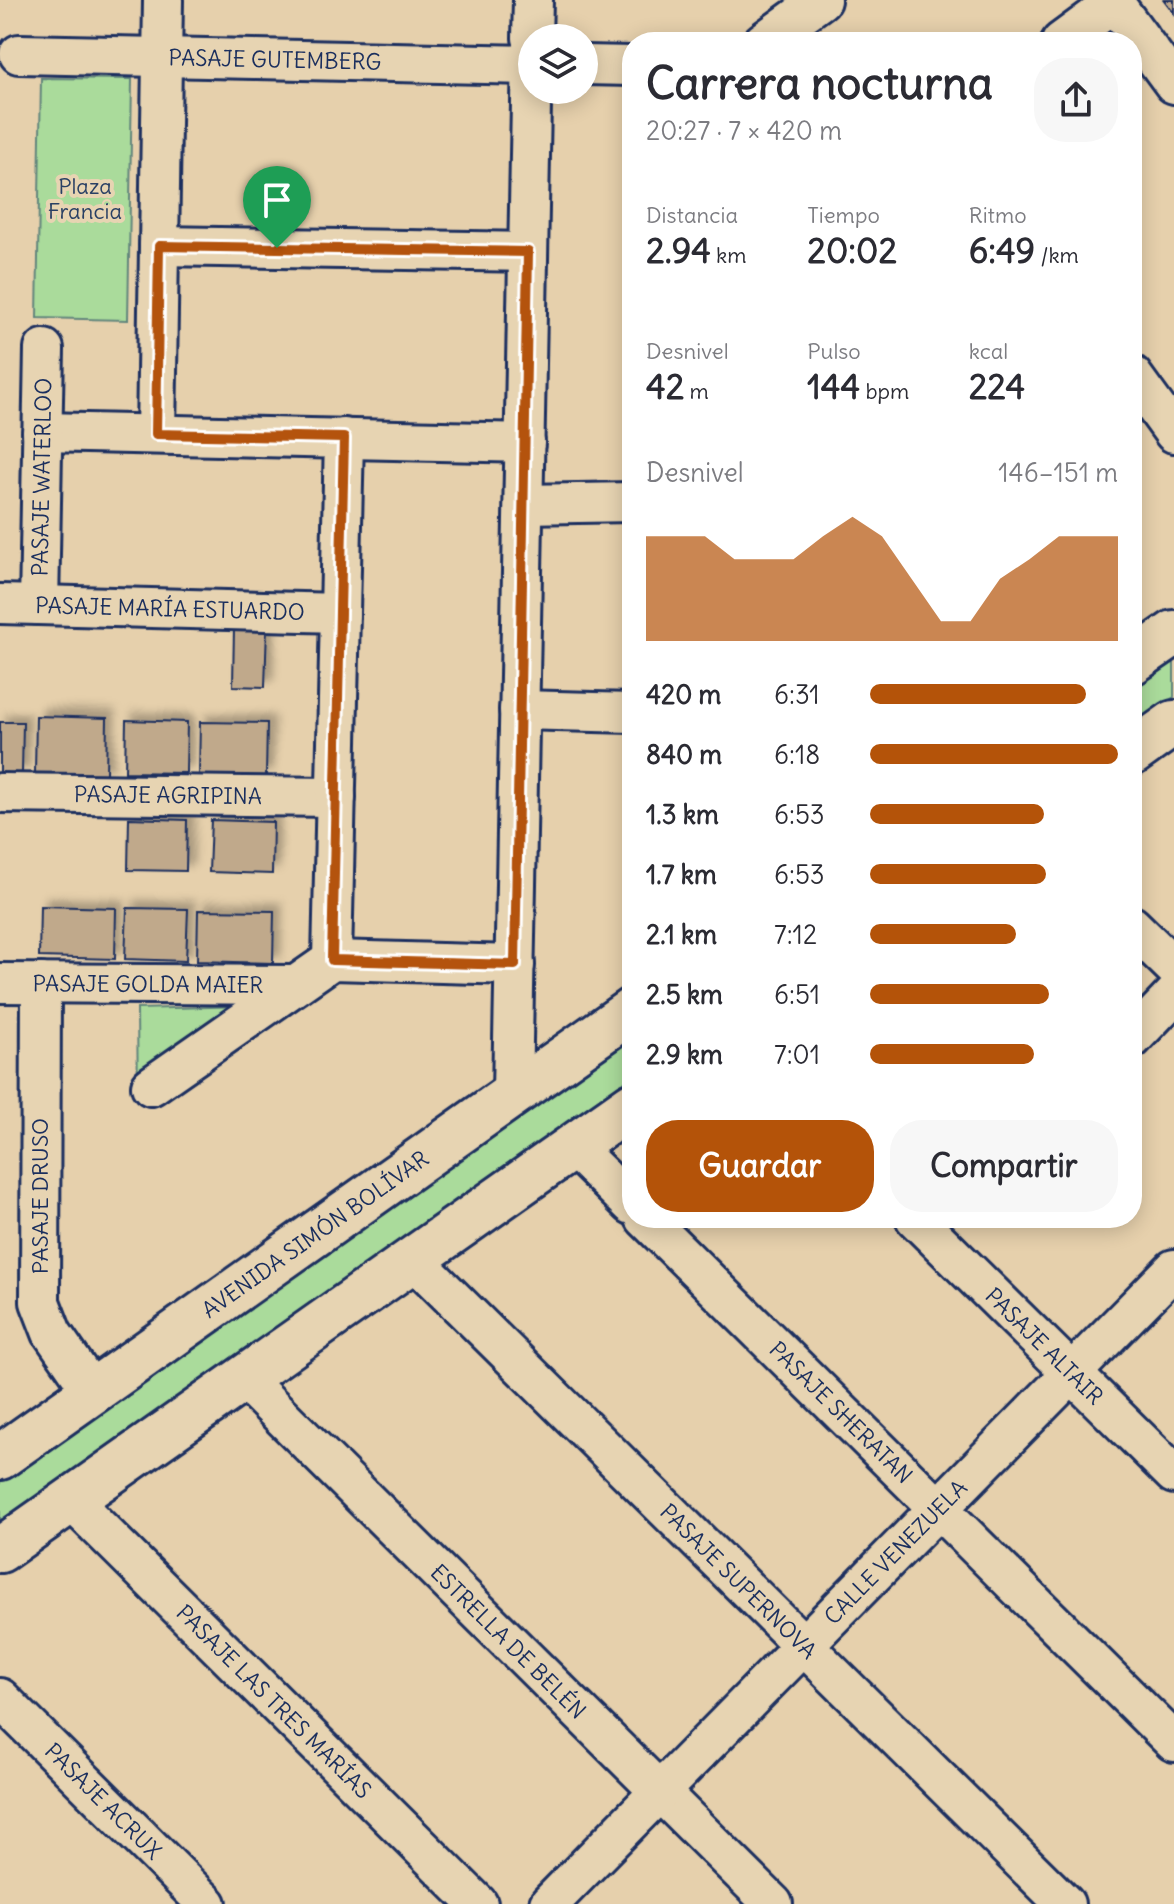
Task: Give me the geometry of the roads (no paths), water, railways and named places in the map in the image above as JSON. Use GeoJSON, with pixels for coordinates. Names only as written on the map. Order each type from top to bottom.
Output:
{"type":"FeatureCollection","features":[{"type":"Feature","properties":{"kind":"main road"},"geometry":{"type":"LineString","coordinates":[[1142,655],[1174,633]]}},
{"type":"Feature","properties":{"kind":"main road"},"geometry":{"type":"LineString","coordinates":[[1142,746],[1174,723]]}},
{"type":"Feature","properties":{"kind":"main road","name":"AVENIDA SIMÓN BOLÍVAR"},"geometry":{"type":"LineString","coordinates":[[0,1457],[622,1017]]}},
{"type":"Feature","properties":{"kind":"main road"},"geometry":{"type":"LineString","coordinates":[[0,1550],[622,1112]]}},
{"type":"Feature","properties":{"kind":"street"},"geometry":{"type":"LineString","coordinates":[[156,434],[163,0]]}},
{"type":"Feature","properties":{"kind":"street"},"geometry":{"type":"LineString","coordinates":[[532,24],[533,0]]}},
{"type":"Feature","properties":{"kind":"street"},"geometry":{"type":"LineString","coordinates":[[777,32],[821,0]]}},
{"type":"Feature","properties":{"kind":"street"},"geometry":{"type":"LineString","coordinates":[[1074,32],[1113,2],[1135,32]]}},
{"type":"Feature","properties":{"kind":"street"},"geometry":{"type":"LineString","coordinates":[[1142,41],[1174,84]]}},
{"type":"Feature","properties":{"kind":"street","name":"PASAJE GUTEMBERG"},"geometry":{"type":"LineString","coordinates":[[19,54],[518,65]]}},
{"type":"Feature","properties":{"kind":"street"},"geometry":{"type":"LineString","coordinates":[[598,65],[622,66]]}},
{"type":"Feature","properties":{"kind":"street"},"geometry":{"type":"LineString","coordinates":[[512,1093],[531,104]]}},
{"type":"Feature","properties":{"kind":"street"},"geometry":{"type":"LineString","coordinates":[[159,246],[528,252]]}},
{"type":"Feature","properties":{"kind":"street","name":"PASAJE WATERLOO"},"geometry":{"type":"LineString","coordinates":[[39,605],[44,349]]}},
{"type":"Feature","properties":{"kind":"street"},"geometry":{"type":"LineString","coordinates":[[1142,389],[1174,433]]}},
{"type":"Feature","properties":{"kind":"street"},"geometry":{"type":"LineString","coordinates":[[42,432],[525,443]]}},
{"type":"Feature","properties":{"kind":"street"},"geometry":{"type":"LineString","coordinates":[[344,438],[332,960],[515,965]]}},
{"type":"Feature","properties":{"kind":"street"},"geometry":{"type":"LineString","coordinates":[[524,504],[622,502]]}},
{"type":"Feature","properties":{"kind":"street","name":"PASAJE MARÍA ESTUARDO"},"geometry":{"type":"LineString","coordinates":[[0,604],[340,613]]}},
{"type":"Feature","properties":{"kind":"street"},"geometry":{"type":"LineString","coordinates":[[519,710],[622,713]]}},
{"type":"Feature","properties":{"kind":"street","name":"PASAJE AGRIPINA"},"geometry":{"type":"LineString","coordinates":[[0,793],[336,797]]}},
{"type":"Feature","properties":{"kind":"street"},"geometry":{"type":"LineString","coordinates":[[1142,936],[1174,967]]}},
{"type":"Feature","properties":{"kind":"street","name":"PASAJE GOLDA MAIER"},"geometry":{"type":"LineString","coordinates":[[151,1086],[332,960]]}},
{"type":"Feature","properties":{"kind":"street","name":"PASAJE GOLDA MAIER"},"geometry":{"type":"LineString","coordinates":[[0,983],[295,985]]}},
{"type":"Feature","properties":{"kind":"street","name":"PASAJE DRUSO"},"geometry":{"type":"LineString","coordinates":[[41,983],[40,1302],[52,1333],[93,1392]]}},
{"type":"Feature","properties":{"kind":"street"},"geometry":{"type":"LineString","coordinates":[[1142,1029],[1174,995]]}},
{"type":"Feature","properties":{"kind":"street"},"geometry":{"type":"LineString","coordinates":[[573,1147],[622,1195]]}},
{"type":"Feature","properties":{"kind":"street","name":"PASAJE SHERATAN"},"geometry":{"type":"LineString","coordinates":[[655,1228],[1174,1742]]}},
{"type":"Feature","properties":{"kind":"street","name":"PASAJE ALTAIR"},"geometry":{"type":"LineString","coordinates":[[925,1228],[1174,1474]]}},
{"type":"Feature","properties":{"kind":"street","name":"PASAJE SUPERNOVA"},"geometry":{"type":"LineString","coordinates":[[413,1259],[1065,1904]]}},
{"type":"Feature","properties":{"kind":"street","name":"CALLE VENEZUELA"},"geometry":{"type":"LineString","coordinates":[[549,1904],[1174,1269]]}},
{"type":"Feature","properties":{"kind":"street","name":"ESTRELLA DE BELÉN"},"geometry":{"type":"LineString","coordinates":[[243,1378],[773,1904]]}},
{"type":"Feature","properties":{"kind":"street","name":"PASAJE LAS TRES MARÍAS"},"geometry":{"type":"LineString","coordinates":[[71,1500],[478,1904]]}},
{"type":"Feature","properties":{"kind":"street","name":"PASAJE ACRUX"},"geometry":{"type":"LineString","coordinates":[[0,1698],[207,1904]]}},
{"type":"Feature","properties":{"kind":"park label","name":"Plaza Francia"},"geometry":{"type":"Point","coordinates":[85,198]}}]}
